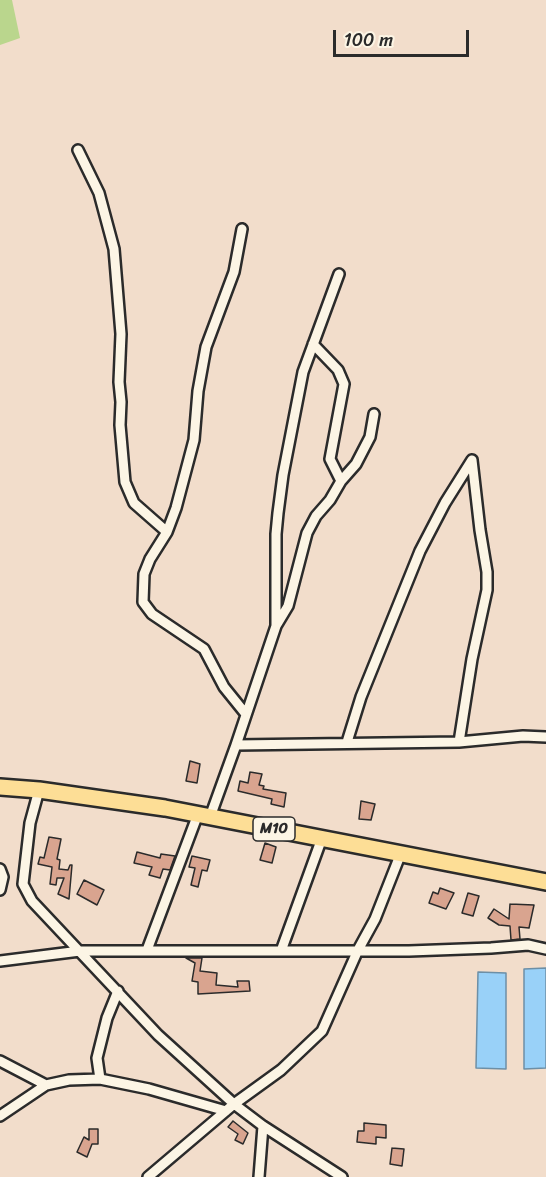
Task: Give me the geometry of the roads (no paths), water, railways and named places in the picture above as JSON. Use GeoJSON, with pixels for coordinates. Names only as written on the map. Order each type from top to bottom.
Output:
{"type":"FeatureCollection","features":[{"type":"Feature","properties":{"kind":"main road","name":"M10"},"geometry":{"type":"LineString","coordinates":[[0,787],[39,790],[204,816],[546,882]]}},
{"type":"Feature","properties":{"kind":"street"},"geometry":{"type":"LineString","coordinates":[[78,150],[99,192],[114,249],[121,334],[120,425],[125,482],[134,503],[167,532]]}},
{"type":"Feature","properties":{"kind":"street"},"geometry":{"type":"LineString","coordinates":[[242,229],[234,272],[206,347],[198,391],[194,440],[176,508],[167,532],[150,559],[144,574],[143,602],[152,614],[204,649],[224,687],[245,713]]}},
{"type":"Feature","properties":{"kind":"street"},"geometry":{"type":"LineString","coordinates":[[276,626],[276,534],[283,475],[303,372],[339,274]]}},
{"type":"Feature","properties":{"kind":"street"},"geometry":{"type":"LineString","coordinates":[[313,344],[338,370],[344,384],[330,459],[341,481]]}},
{"type":"Feature","properties":{"kind":"street"},"geometry":{"type":"LineString","coordinates":[[147,950],[236,745],[276,626],[288,606],[307,533],[316,516],[330,500],[365,449],[370,437],[374,414]]}},
{"type":"Feature","properties":{"kind":"street"},"geometry":{"type":"LineString","coordinates":[[347,742],[361,696],[420,550],[445,503],[472,460],[487,572],[487,590],[472,659],[459,742]]}},
{"type":"Feature","properties":{"kind":"street"},"geometry":{"type":"LineString","coordinates":[[236,745],[459,742],[523,736],[546,737]]}},
{"type":"Feature","properties":{"kind":"street"},"geometry":{"type":"LineString","coordinates":[[23,884],[30,823],[39,790]]}},
{"type":"Feature","properties":{"kind":"street"},"geometry":{"type":"LineString","coordinates":[[281,951],[322,838]]}},
{"type":"Feature","properties":{"kind":"street"},"geometry":{"type":"LineString","coordinates":[[148,1177],[234,1104],[281,1070],[322,1031],[358,950],[375,919],[400,853]]}},
{"type":"Feature","properties":{"kind":"street"},"geometry":{"type":"LineString","coordinates":[[0,890],[2,873],[23,884],[43,914],[158,1035],[234,1104],[263,1126],[342,1177]]}},
{"type":"Feature","properties":{"kind":"street"},"geometry":{"type":"LineString","coordinates":[[0,961],[80,951],[421,951],[528,945],[546,949]]}},
{"type":"Feature","properties":{"kind":"street"},"geometry":{"type":"LineString","coordinates":[[100,1079],[97,1058],[107,1018],[118,991]]}},
{"type":"Feature","properties":{"kind":"street"},"geometry":{"type":"LineString","coordinates":[[0,1061],[46,1085]]}},
{"type":"Feature","properties":{"kind":"street"},"geometry":{"type":"LineString","coordinates":[[0,1116],[46,1085],[69,1080],[100,1079],[149,1089],[226,1112]]}},
{"type":"Feature","properties":{"kind":"street"},"geometry":{"type":"LineString","coordinates":[[259,1177],[263,1126]]}},
{"type":"Feature","properties":{"kind":"water"},"geometry":{"type":"Polygon","coordinates":[[[546,968],[546,1068],[524,1069],[524,969],[546,968]]]}},
{"type":"Feature","properties":{"kind":"water"},"geometry":{"type":"Polygon","coordinates":[[[478,972],[506,973],[506,1069],[476,1068],[478,972]]]}}]}
